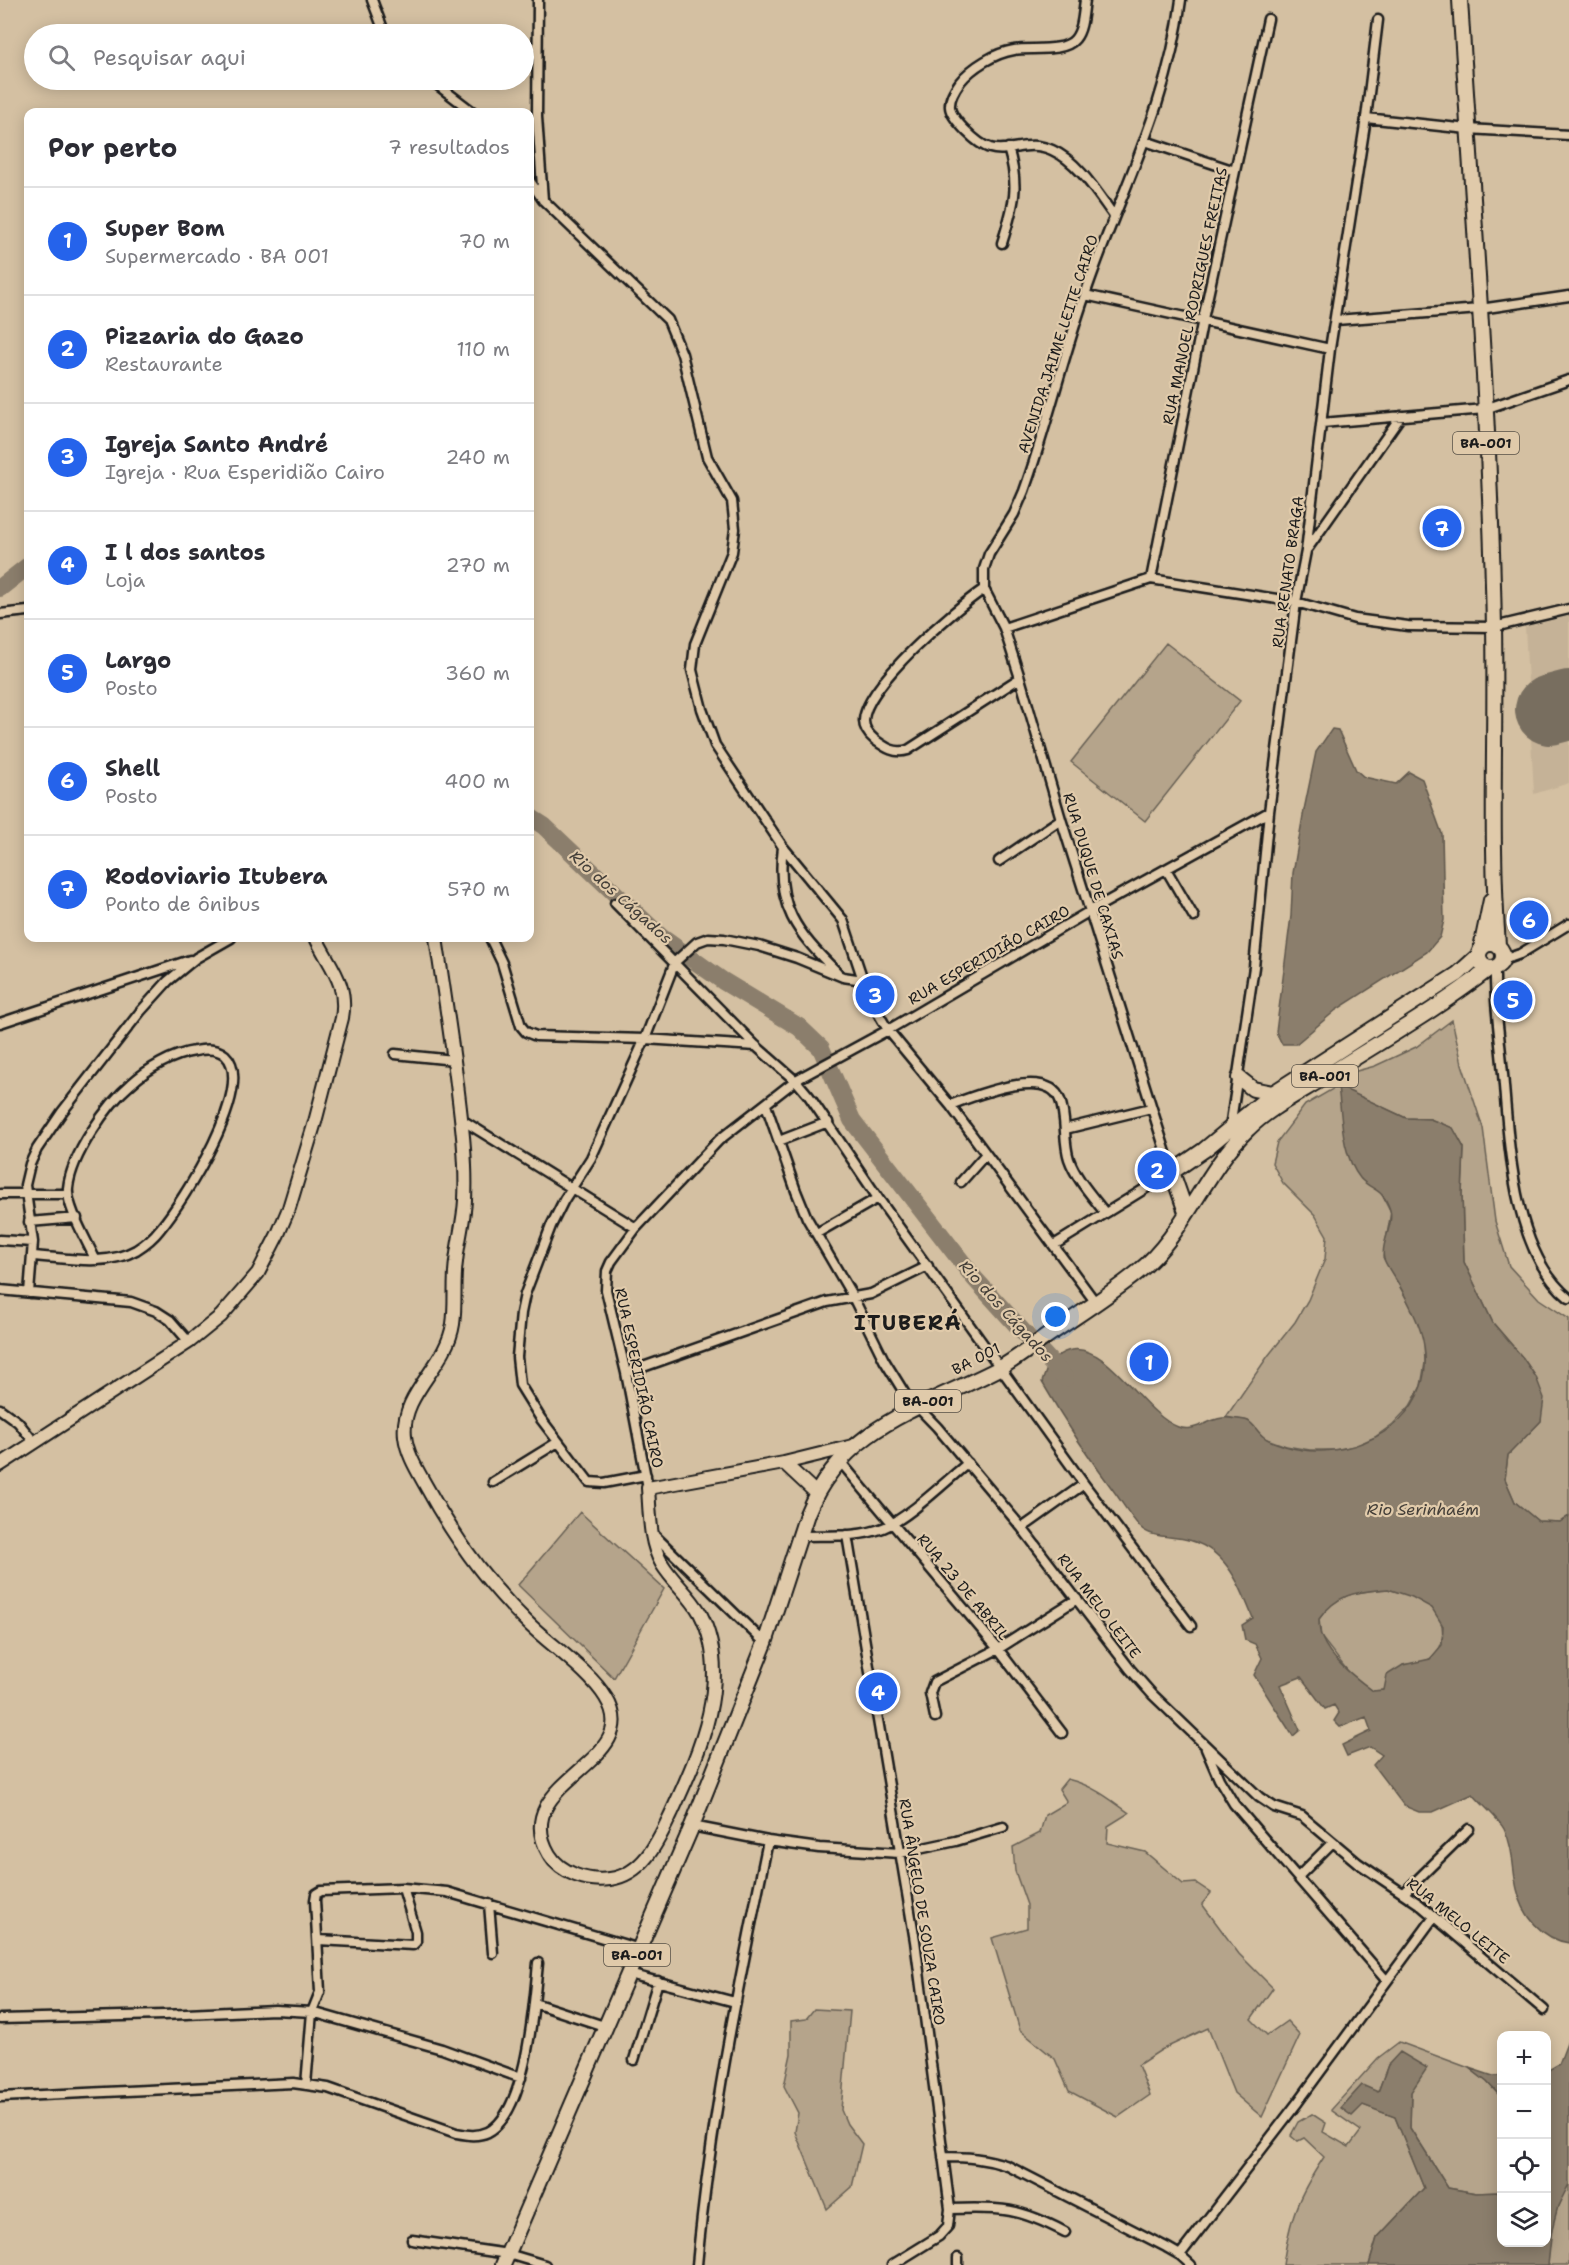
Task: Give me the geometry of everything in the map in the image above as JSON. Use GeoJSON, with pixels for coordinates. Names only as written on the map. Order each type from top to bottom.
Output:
{"type":"FeatureCollection","features":[{"type":"Feature","properties":{"kind":"main road","name":"BA-001"},"geometry":{"type":"LineString","coordinates":[[1096,1303],[1139,1272],[1155,1255],[1219,1162],[1249,1127],[1282,1103],[1451,997],[1496,966],[1504,955],[1498,945],[1494,886],[1494,627],[1480,309],[1460,0]]}},
{"type":"Feature","properties":{"kind":"main road","name":"BA-001"},"geometry":{"type":"LineString","coordinates":[[1172,1172],[1273,1093],[1458,974],[1480,951],[1494,886]]}},
{"type":"Feature","properties":{"kind":"main road"},"geometry":{"type":"LineString","coordinates":[[0,1465],[189,1342],[221,1316],[258,1273],[289,1208],[315,1122],[344,1005],[340,980],[318,942]]}},
{"type":"Feature","properties":{"kind":"main road"},"geometry":{"type":"LineString","coordinates":[[437,942],[462,1120],[465,1198],[456,1259],[454,1321],[451,1336],[445,1351],[410,1404],[405,1418],[404,1433],[412,1460],[432,1498],[478,1568],[507,1602],[603,1692],[609,1702],[613,1725],[610,1737],[603,1748],[552,1795],[541,1817],[540,1828],[547,1851],[554,1862],[565,1870],[580,1877],[600,1880],[615,1878],[629,1873],[649,1854],[695,1762],[709,1720],[713,1664],[707,1630],[695,1605],[661,1562],[651,1532],[648,1488],[784,1463],[853,1446]]}},
{"type":"Feature","properties":{"kind":"main road"},"geometry":{"type":"LineString","coordinates":[[1496,966],[1480,962],[1480,951],[1488,944],[1498,945]]}},
{"type":"Feature","properties":{"kind":"main road"},"geometry":{"type":"LineString","coordinates":[[1239,1078],[1253,1089],[1273,1093]]}},
{"type":"Feature","properties":{"kind":"main road"},"geometry":{"type":"LineString","coordinates":[[1172,1172],[1186,1212]]}},
{"type":"Feature","properties":{"kind":"main road","name":"BA 001"},"geometry":{"type":"LineString","coordinates":[[853,1446],[915,1407],[1004,1365],[1096,1303]]}},
{"type":"Feature","properties":{"kind":"main road","name":"BA-001"},"geometry":{"type":"LineString","coordinates":[[505,2260],[692,1826],[765,1643],[816,1493],[839,1460],[853,1446]]}},
{"type":"Feature","properties":{"kind":"main road"},"geometry":{"type":"LineString","coordinates":[[784,1463],[816,1493]]}},
{"type":"Feature","properties":{"kind":"street"},"geometry":{"type":"LineString","coordinates":[[372,0],[382,24]]}},
{"type":"Feature","properties":{"kind":"street"},"geometry":{"type":"LineString","coordinates":[[538,0],[537,117],[543,200]]}},
{"type":"Feature","properties":{"kind":"street"},"geometry":{"type":"LineString","coordinates":[[1085,0],[1080,30],[1069,45],[1004,52],[968,74],[958,84],[951,97],[950,108],[953,117],[969,134],[989,148],[1039,146],[1063,156],[1075,166],[1114,216]]}},
{"type":"Feature","properties":{"kind":"street","name":"AVENIDA JAIME LEITE CAIRO"},"geometry":{"type":"LineString","coordinates":[[984,589],[984,569],[989,554],[1014,514],[1032,470],[1085,295],[1160,102],[1172,54],[1181,0]]}},
{"type":"Feature","properties":{"kind":"street","name":"RUA MANOEL RODRIGUES FREITAS"},"geometry":{"type":"LineString","coordinates":[[1151,579],[1203,319],[1268,19]]}},
{"type":"Feature","properties":{"kind":"street","name":"RUA RENATO BRAGA"},"geometry":{"type":"LineString","coordinates":[[1230,1128],[1254,967],[1269,812],[1296,602],[1306,551],[1330,349],[1366,118],[1378,20]]}},
{"type":"Feature","properties":{"kind":"street"},"geometry":{"type":"LineString","coordinates":[[444,90],[468,108]]}},
{"type":"Feature","properties":{"kind":"street"},"geometry":{"type":"LineString","coordinates":[[1366,118],[1468,129],[1569,135]]}},
{"type":"Feature","properties":{"kind":"street"},"geometry":{"type":"LineString","coordinates":[[1145,141],[1235,171]]}},
{"type":"Feature","properties":{"kind":"street"},"geometry":{"type":"LineString","coordinates":[[1002,243],[1016,184],[1008,148]]}},
{"type":"Feature","properties":{"kind":"street"},"geometry":{"type":"LineString","coordinates":[[534,187],[543,200],[668,320],[682,354],[707,457],[732,501],[735,529],[732,552],[695,644],[692,670],[702,709],[715,744],[783,847],[843,920],[863,980],[888,1030],[950,1105],[1096,1303]]}},
{"type":"Feature","properties":{"kind":"street"},"geometry":{"type":"LineString","coordinates":[[1085,295],[1203,319],[1330,349]]}},
{"type":"Feature","properties":{"kind":"street"},"geometry":{"type":"LineString","coordinates":[[1336,320],[1480,309],[1569,296]]}},
{"type":"Feature","properties":{"kind":"street"},"geometry":{"type":"LineString","coordinates":[[1322,423],[1485,409],[1569,380]]}},
{"type":"Feature","properties":{"kind":"street"},"geometry":{"type":"LineString","coordinates":[[1306,551],[1401,416]]}},
{"type":"Feature","properties":{"kind":"street"},"geometry":{"type":"LineString","coordinates":[[1004,628],[1151,579],[1296,602],[1385,624],[1494,627],[1569,609]]}},
{"type":"Feature","properties":{"kind":"street"},"geometry":{"type":"LineString","coordinates":[[984,589],[936,627],[885,682],[868,704],[864,718],[865,727],[873,738],[894,752],[908,750],[1020,678]]}},
{"type":"Feature","properties":{"kind":"street","name":"RUA DUQUE DE CAXIAS"},"geometry":{"type":"LineString","coordinates":[[984,589],[1004,628],[1061,819],[1172,1172]]}},
{"type":"Feature","properties":{"kind":"street"},"geometry":{"type":"LineString","coordinates":[[0,614],[24,611]]}},
{"type":"Feature","properties":{"kind":"street","name":"RUA ESPERIDIÃO CAIRO"},"geometry":{"type":"LineString","coordinates":[[648,1488],[626,1372],[608,1305],[605,1280],[611,1262],[636,1228],[719,1140],[808,1072],[888,1030],[1090,911],[1269,812]]}},
{"type":"Feature","properties":{"kind":"street"},"geometry":{"type":"LineString","coordinates":[[999,861],[1061,819]]}},
{"type":"Feature","properties":{"kind":"street"},"geometry":{"type":"LineString","coordinates":[[783,847],[781,884],[786,906],[817,952],[843,977]]}},
{"type":"Feature","properties":{"kind":"street"},"geometry":{"type":"LineString","coordinates":[[1166,869],[1194,917]]}},
{"type":"Feature","properties":{"kind":"street"},"geometry":{"type":"LineString","coordinates":[[615,903],[677,961],[756,1046],[796,1080],[828,1122],[878,1198],[1004,1365],[1084,1484],[1191,1626]]}},
{"type":"Feature","properties":{"kind":"street"},"geometry":{"type":"LineString","coordinates":[[1569,924],[1496,966],[1498,1030],[1515,1190],[1543,1267],[1556,1288],[1569,1298]]}},
{"type":"Feature","properties":{"kind":"street"},"geometry":{"type":"LineString","coordinates":[[646,1475],[604,1483],[590,1482],[558,1443],[520,1384],[517,1357],[525,1294],[551,1226],[591,1158],[645,1039],[677,961],[697,942],[708,938],[759,946],[817,965],[843,977],[863,980]]}},
{"type":"Feature","properties":{"kind":"street"},"geometry":{"type":"LineString","coordinates":[[29,1293],[33,1242],[25,1195],[27,1175],[37,1149],[62,1112],[140,1012],[168,981],[196,958],[224,942]]}},
{"type":"Feature","properties":{"kind":"street"},"geometry":{"type":"LineString","coordinates":[[492,942],[502,963],[521,1026],[526,1032],[536,1036],[645,1039],[756,1046]]}},
{"type":"Feature","properties":{"kind":"street"},"geometry":{"type":"LineString","coordinates":[[0,1023],[196,958]]}},
{"type":"Feature","properties":{"kind":"street"},"geometry":{"type":"LineString","coordinates":[[33,1256],[95,1259],[125,1255],[159,1231],[214,1143],[234,1083],[233,1067],[224,1054],[213,1050],[188,1052],[152,1070],[130,1084],[109,1108],[88,1139],[70,1176],[68,1194],[95,1259]]}},
{"type":"Feature","properties":{"kind":"street"},"geometry":{"type":"LineString","coordinates":[[394,1054],[453,1060]]}},
{"type":"Feature","properties":{"kind":"street"},"geometry":{"type":"LineString","coordinates":[[950,1105],[997,1089],[1024,1084],[1050,1088],[1058,1095],[1071,1164],[1105,1213]]}},
{"type":"Feature","properties":{"kind":"street","name":"RUA MELO LEITE"},"geometry":{"type":"LineString","coordinates":[[766,1104],[807,1218],[853,1297],[884,1360],[905,1394],[968,1463],[1022,1528],[1130,1669],[1205,1746],[1268,1804],[1302,1816],[1358,1863],[1404,1893],[1434,1917],[1544,2010]]}},
{"type":"Feature","properties":{"kind":"street"},"geometry":{"type":"LineString","coordinates":[[1065,1129],[1151,1108]]}},
{"type":"Feature","properties":{"kind":"street"},"geometry":{"type":"LineString","coordinates":[[462,1120],[571,1190],[636,1228]]}},
{"type":"Feature","properties":{"kind":"street"},"geometry":{"type":"LineString","coordinates":[[778,1141],[828,1122]]}},
{"type":"Feature","properties":{"kind":"street"},"geometry":{"type":"LineString","coordinates":[[961,1182],[985,1155]]}},
{"type":"Feature","properties":{"kind":"street"},"geometry":{"type":"LineString","coordinates":[[1054,1245],[1172,1172]]}},
{"type":"Feature","properties":{"kind":"street"},"geometry":{"type":"LineString","coordinates":[[0,1194],[68,1194]]}},
{"type":"Feature","properties":{"kind":"street"},"geometry":{"type":"LineString","coordinates":[[817,1233],[878,1198]]}},
{"type":"Feature","properties":{"kind":"street"},"geometry":{"type":"LineString","coordinates":[[29,1222],[77,1218]]}},
{"type":"Feature","properties":{"kind":"street"},"geometry":{"type":"LineString","coordinates":[[0,1240],[33,1242]]}},
{"type":"Feature","properties":{"kind":"street"},"geometry":{"type":"LineString","coordinates":[[626,1372],[827,1302],[880,1290],[928,1266]]}},
{"type":"Feature","properties":{"kind":"street"},"geometry":{"type":"LineString","coordinates":[[0,1290],[143,1305],[170,1320],[189,1342]]}},
{"type":"Feature","properties":{"kind":"street"},"geometry":{"type":"LineString","coordinates":[[0,1410],[18,1422],[34,1442]]}},
{"type":"Feature","properties":{"kind":"street"},"geometry":{"type":"LineString","coordinates":[[493,1482],[558,1443]]}},
{"type":"Feature","properties":{"kind":"street","name":"RUA 23 DE ABRIL"},"geometry":{"type":"LineString","coordinates":[[839,1460],[998,1650],[1062,1733]]}},
{"type":"Feature","properties":{"kind":"street"},"geometry":{"type":"LineString","coordinates":[[800,1536],[847,1535],[876,1530],[893,1524],[968,1463]]}},
{"type":"Feature","properties":{"kind":"street"},"geometry":{"type":"LineString","coordinates":[[1022,1528],[1084,1484]]}},
{"type":"Feature","properties":{"kind":"street"},"geometry":{"type":"LineString","coordinates":[[651,1532],[765,1643]]}},
{"type":"Feature","properties":{"kind":"street","name":"RUA ÂNGELO DE SOUZA CAIRO"},"geometry":{"type":"LineString","coordinates":[[847,1535],[915,1941],[950,2209],[948,2226],[939,2236],[892,2265]]}},
{"type":"Feature","properties":{"kind":"street"},"geometry":{"type":"LineString","coordinates":[[935,1717],[930,1694],[934,1683],[998,1650],[1077,1599]]}},
{"type":"Feature","properties":{"kind":"street"},"geometry":{"type":"LineString","coordinates":[[1205,1746],[1219,1779],[1234,1804],[1387,1982]]}},
{"type":"Feature","properties":{"kind":"street"},"geometry":{"type":"LineString","coordinates":[[692,1826],[768,1841],[819,1848],[900,1853],[956,1841],[1003,1827]]}},
{"type":"Feature","properties":{"kind":"street"},"geometry":{"type":"LineString","coordinates":[[1404,1893],[1469,1829]]}},
{"type":"Feature","properties":{"kind":"street"},"geometry":{"type":"LineString","coordinates":[[697,2265],[710,2150],[735,2002],[768,1841]]}},
{"type":"Feature","properties":{"kind":"street"},"geometry":{"type":"LineString","coordinates":[[1298,1877],[1332,1843]]}},
{"type":"Feature","properties":{"kind":"street"},"geometry":{"type":"LineString","coordinates":[[306,2085],[312,2012],[320,1992],[315,1900],[318,1892],[403,1888],[447,1892],[640,1949]]}},
{"type":"Feature","properties":{"kind":"street"},"geometry":{"type":"LineString","coordinates":[[318,1940],[413,1945],[416,1942],[416,1932],[403,1888]]}},
{"type":"Feature","properties":{"kind":"street"},"geometry":{"type":"LineString","coordinates":[[489,1904],[493,1953]]}},
{"type":"Feature","properties":{"kind":"street"},"geometry":{"type":"LineString","coordinates":[[1180,2255],[1298,2102],[1434,1917]]}},
{"type":"Feature","properties":{"kind":"street"},"geometry":{"type":"LineString","coordinates":[[0,2097],[293,2083],[328,2088],[456,2133],[478,2136],[495,2127],[504,2118],[515,2097],[521,2078],[534,2003],[538,1963]]}},
{"type":"Feature","properties":{"kind":"street"},"geometry":{"type":"LineString","coordinates":[[629,1974],[735,2002]]}},
{"type":"Feature","properties":{"kind":"street"},"geometry":{"type":"LineString","coordinates":[[634,2060],[658,1981]]}},
{"type":"Feature","properties":{"kind":"street"},"geometry":{"type":"LineString","coordinates":[[534,2003],[607,2027]]}},
{"type":"Feature","properties":{"kind":"street"},"geometry":{"type":"LineString","coordinates":[[0,2019],[274,2010],[312,2012],[442,2049],[521,2078]]}},
{"type":"Feature","properties":{"kind":"street"},"geometry":{"type":"LineString","coordinates":[[943,2157],[981,2158],[1008,2166],[1180,2255],[1191,2265]]}},
{"type":"Feature","properties":{"kind":"street"},"geometry":{"type":"LineString","coordinates":[[950,2209],[986,2208],[1020,2211],[1065,2232]]}},
{"type":"Feature","properties":{"kind":"street"},"geometry":{"type":"LineString","coordinates":[[411,2240],[505,2260],[545,2265]]}},
{"type":"Feature","properties":{"kind":"shaded area"},"geometry":{"type":"Polygon","coordinates":[[[1569,616],[1569,783],[1534,794],[1525,627],[1569,616]]]}},
{"type":"Feature","properties":{"kind":"shaded area"},"geometry":{"type":"Polygon","coordinates":[[[1166,643],[1240,701],[1145,821],[1071,762],[1166,643]]]}},
{"type":"Feature","properties":{"kind":"shaded area"},"geometry":{"type":"Polygon","coordinates":[[[1452,1020],[1462,1064],[1483,1128],[1495,1221],[1509,1266],[1539,1299],[1569,1319],[1569,1516],[1560,1522],[1538,1521],[1515,1502],[1505,1479],[1508,1455],[1541,1421],[1536,1377],[1493,1323],[1464,1262],[1462,1194],[1464,1148],[1453,1128],[1430,1119],[1406,1118],[1339,1087],[1345,1138],[1361,1179],[1380,1191],[1391,1212],[1383,1257],[1418,1319],[1424,1341],[1425,1363],[1421,1386],[1410,1406],[1393,1424],[1375,1437],[1355,1446],[1333,1450],[1310,1450],[1286,1446],[1264,1438],[1248,1421],[1226,1417],[1268,1356],[1295,1322],[1308,1300],[1325,1259],[1327,1236],[1315,1215],[1283,1183],[1272,1163],[1277,1142],[1305,1105],[1338,1086],[1353,1072],[1375,1066],[1416,1047],[1452,1020]]]}},
{"type":"Feature","properties":{"kind":"shaded area"},"geometry":{"type":"Polygon","coordinates":[[[580,1512],[664,1589],[614,1678],[518,1585],[580,1512]]]}},
{"type":"Feature","properties":{"kind":"shaded area"},"geometry":{"type":"Polygon","coordinates":[[[1388,1589],[1428,1604],[1440,1620],[1442,1640],[1440,1647],[1431,1658],[1403,1665],[1384,1690],[1373,1691],[1350,1674],[1321,1637],[1319,1619],[1341,1598],[1388,1589]]]}},
{"type":"Feature","properties":{"kind":"shaded area"},"geometry":{"type":"Polygon","coordinates":[[[1067,1779],[1092,1788],[1129,1813],[1108,1826],[1107,1843],[1145,1852],[1183,1884],[1196,1883],[1211,1893],[1202,1904],[1239,1954],[1273,1988],[1251,2019],[1267,2035],[1287,2021],[1300,2035],[1262,2117],[1234,2093],[1208,2028],[1161,2050],[1138,2065],[1150,2095],[1118,2117],[1069,2091],[1055,2059],[1020,2030],[992,1938],[1027,1928],[1027,1905],[1015,1871],[1013,1847],[1040,1833],[1045,1815],[1067,1802],[1059,1789],[1067,1779]]]}},
{"type":"Feature","properties":{"kind":"shaded area"},"geometry":{"type":"Polygon","coordinates":[[[814,2009],[850,2011],[841,2110],[847,2124],[862,2144],[852,2187],[827,2209],[795,2132],[798,2113],[784,2086],[791,2054],[791,2021],[806,2019],[814,2009]]]}},
{"type":"Feature","properties":{"kind":"shaded area"},"geometry":{"type":"Polygon","coordinates":[[[1399,2042],[1469,2068],[1497,2093],[1497,2192],[1476,2193],[1448,2188],[1410,2128],[1411,2092],[1388,2065],[1378,2092],[1363,2105],[1395,2117],[1424,2188],[1377,2238],[1369,2265],[1283,2265],[1296,2208],[1307,2184],[1324,2157],[1304,2138],[1298,2141],[1291,2135],[1298,2122],[1312,2114],[1326,2123],[1323,2132],[1349,2147],[1361,2131],[1331,2110],[1378,2058],[1399,2042]]]}},
{"type":"Feature","properties":{"kind":"shaded area"},"geometry":{"type":"Polygon","coordinates":[[[1569,2184],[1569,2265],[1548,2265],[1553,2223],[1569,2184]]]}},
{"type":"Feature","properties":{"kind":"water"},"geometry":{"type":"Polygon","coordinates":[[[1332,729],[1338,730],[1356,770],[1364,777],[1396,784],[1409,772],[1422,779],[1442,834],[1444,920],[1440,937],[1427,952],[1336,1010],[1296,1044],[1282,1044],[1276,1032],[1291,916],[1293,873],[1316,752],[1332,729]]]}},
{"type":"Feature","properties":{"kind":"water","name":"Rio Serinhaém"},"geometry":{"type":"Polygon","coordinates":[[[1338,1086],[1406,1118],[1430,1119],[1453,1128],[1464,1148],[1462,1194],[1464,1262],[1493,1323],[1536,1377],[1544,1398],[1541,1421],[1508,1455],[1505,1479],[1515,1502],[1538,1521],[1560,1522],[1569,1516],[1569,1943],[1550,1937],[1529,1917],[1517,1889],[1511,1851],[1504,1829],[1473,1794],[1433,1812],[1419,1812],[1404,1806],[1373,1765],[1382,1755],[1370,1747],[1347,1756],[1342,1745],[1371,1731],[1366,1717],[1340,1727],[1334,1721],[1339,1713],[1334,1705],[1325,1709],[1301,1677],[1280,1685],[1300,1730],[1293,1736],[1254,1675],[1262,1658],[1255,1644],[1245,1640],[1242,1625],[1253,1618],[1229,1569],[1211,1550],[1198,1543],[1155,1535],[1140,1527],[1084,1450],[1042,1382],[1050,1360],[1071,1350],[1085,1351],[1099,1357],[1152,1409],[1178,1427],[1191,1428],[1224,1418],[1244,1420],[1250,1422],[1268,1440],[1304,1450],[1325,1451],[1365,1442],[1399,1420],[1412,1404],[1421,1386],[1424,1372],[1424,1345],[1411,1307],[1384,1259],[1390,1210],[1384,1197],[1360,1178],[1349,1158],[1338,1086]],[[1388,1589],[1349,1595],[1334,1603],[1319,1619],[1321,1636],[1331,1653],[1373,1691],[1384,1690],[1387,1675],[1403,1665],[1430,1659],[1442,1645],[1443,1626],[1432,1608],[1412,1597],[1388,1589]]]}},
{"type":"Feature","properties":{"kind":"water"},"geometry":{"type":"Polygon","coordinates":[[[1569,2038],[1569,2184],[1558,2206],[1551,2238],[1551,2069],[1559,2064],[1569,2038]]]}},
{"type":"Feature","properties":{"kind":"water"},"geometry":{"type":"Polygon","coordinates":[[[1400,2052],[1427,2068],[1411,2092],[1410,2128],[1448,2188],[1476,2193],[1497,2192],[1497,2247],[1550,2247],[1548,2265],[1369,2265],[1377,2238],[1424,2188],[1395,2117],[1363,2105],[1352,2116],[1341,2108],[1362,2085],[1378,2092],[1388,2065],[1400,2052]]]}},
{"type":"Feature","properties":{"kind":"water"},"geometry":{"type":"Polygon","coordinates":[[[1469,2068],[1497,2076],[1497,2093],[1469,2068]]]}},
{"type":"Feature","properties":{"kind":"waterway","name":"Rio dos Cágados"},"geometry":{"type":"LineString","coordinates":[[0,588],[24,569]]}},
{"type":"Feature","properties":{"kind":"waterway","name":"Rio dos Cágados"},"geometry":{"type":"LineString","coordinates":[[534,820],[544,826],[661,937],[723,981],[799,1027],[821,1048],[852,1120],[975,1279],[1065,1378]]}},
{"type":"Feature","properties":{"kind":"runway"},"geometry":{"type":"LineString","coordinates":[[1550,710],[1569,705]]}},
{"type":"Feature","properties":{"kind":"place","name":"Rodoviario Itubera"},"geometry":{"type":"Point","coordinates":[1442,528]}},
{"type":"Feature","properties":{"kind":"place","name":"Shell"},"geometry":{"type":"Point","coordinates":[1529,920]}},
{"type":"Feature","properties":{"kind":"place","name":"Igreja Santo André"},"geometry":{"type":"Point","coordinates":[875,995]}},
{"type":"Feature","properties":{"kind":"place","name":"Largo"},"geometry":{"type":"Point","coordinates":[1513,1000]}},
{"type":"Feature","properties":{"kind":"place","name":"Pizzaria do Gazo"},"geometry":{"type":"Point","coordinates":[1157,1170]}},
{"type":"Feature","properties":{"kind":"place","name":"Super Bom"},"geometry":{"type":"Point","coordinates":[1149,1362]}},
{"type":"Feature","properties":{"kind":"place","name":"I l dos santos"},"geometry":{"type":"Point","coordinates":[878,1692]}},
{"type":"Feature","properties":{"kind":"district","name":"ITUBERÁ"},"geometry":{"type":"Point","coordinates":[908,1323]}}]}
